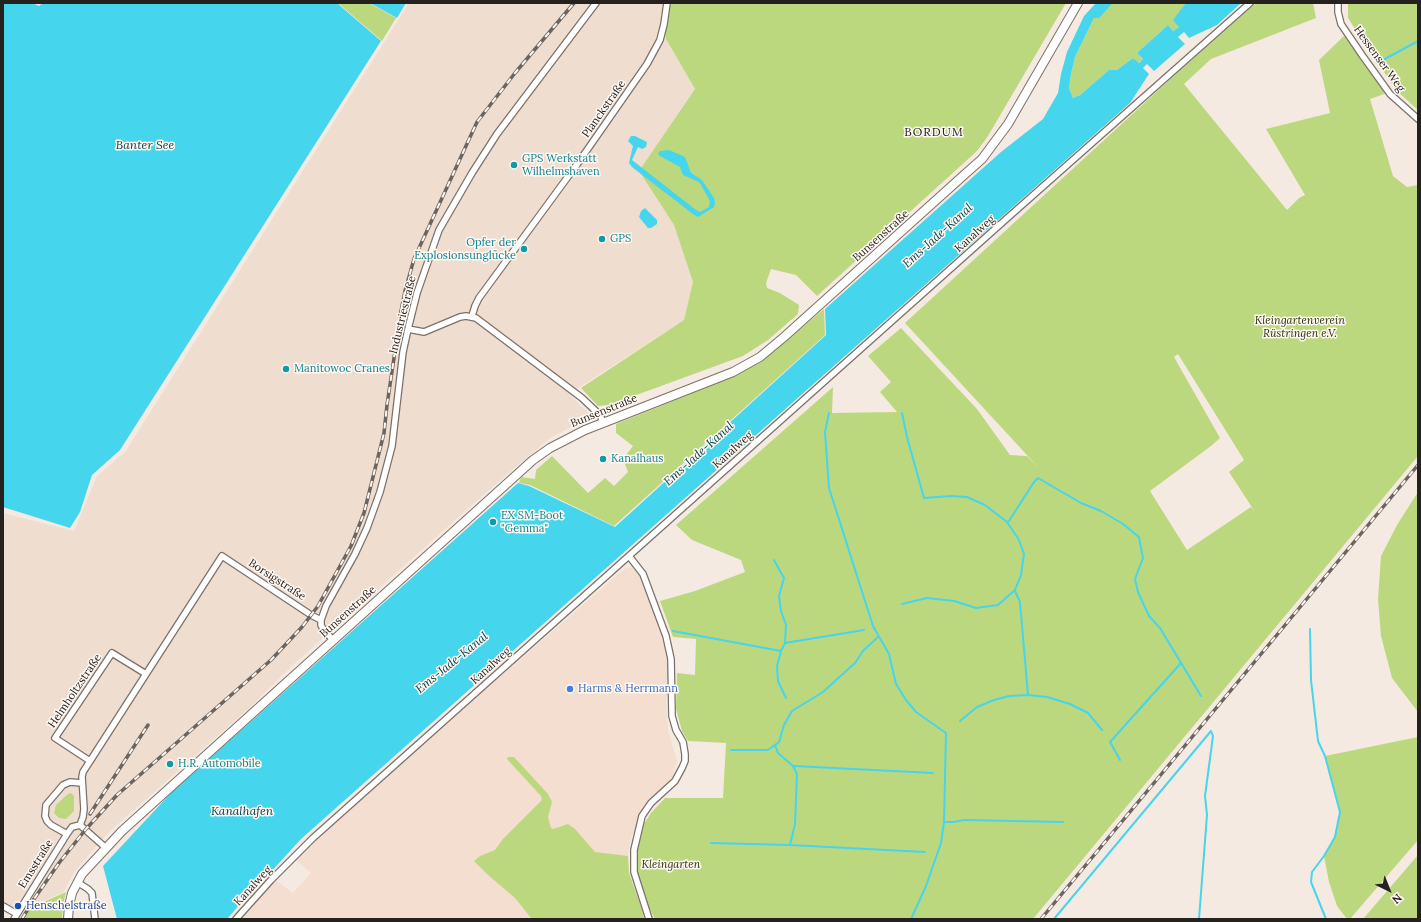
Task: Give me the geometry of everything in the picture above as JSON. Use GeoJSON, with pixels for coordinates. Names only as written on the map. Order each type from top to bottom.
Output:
{"type":"FeatureCollection","features":[{"type":"Feature","properties":{"kind":"street","name":"Industriestraße"},"geometry":{"type":"LineString","coordinates":[[321,620],[326,606],[355,554],[367,528],[380,492],[392,446],[403,352],[408,329],[417,293],[440,230],[472,173],[497,134],[596,3]]}},
{"type":"Feature","properties":{"kind":"street","name":"Planckstraße"},"geometry":{"type":"LineString","coordinates":[[472,316],[479,298],[578,163],[647,64],[660,40],[667,3]]}},
{"type":"Feature","properties":{"kind":"street","name":"Bunsenstraße"},"geometry":{"type":"LineString","coordinates":[[68,919],[72,893],[77,882],[82,874],[117,836],[542,453],[564,440],[603,422],[733,372],[760,357],[784,338],[982,159],[1008,124],[1078,3]]}},
{"type":"Feature","properties":{"kind":"street","name":"Kanalweg"},"geometry":{"type":"LineString","coordinates":[[236,919],[271,880],[313,838],[1250,3]]}},
{"type":"Feature","properties":{"kind":"street","name":"Hessenser Weg"},"geometry":{"type":"LineString","coordinates":[[1338,3],[1338,12],[1342,24],[1362,55],[1390,94],[1418,119]]}},
{"type":"Feature","properties":{"kind":"street"},"geometry":{"type":"LineString","coordinates":[[408,329],[424,332],[460,317],[472,316],[582,398],[600,415],[603,422]]}},
{"type":"Feature","properties":{"kind":"street","name":"Borsigstraße"},"geometry":{"type":"LineString","coordinates":[[146,674],[222,556],[311,615],[321,620]]}},
{"type":"Feature","properties":{"kind":"street"},"geometry":{"type":"LineString","coordinates":[[629,556],[643,574],[666,636],[671,659],[672,716],[676,730],[683,742],[685,754],[685,761],[675,781],[651,803],[644,812],[634,850],[634,872],[649,919]]}},
{"type":"Feature","properties":{"kind":"street"},"geometry":{"type":"LineString","coordinates":[[321,620],[323,629],[333,640]]}},
{"type":"Feature","properties":{"kind":"street","name":"Helmholtzstraße"},"geometry":{"type":"LineString","coordinates":[[90,761],[55,738],[112,653],[146,674]]}},
{"type":"Feature","properties":{"kind":"street"},"geometry":{"type":"LineString","coordinates":[[106,848],[80,825],[84,817],[82,783],[83,772],[146,674]]}},
{"type":"Feature","properties":{"kind":"street"},"geometry":{"type":"LineString","coordinates":[[66,834],[47,821],[45,816],[46,805],[63,785],[70,782],[82,783]]}},
{"type":"Feature","properties":{"kind":"street","name":"Emsstraße"},"geometry":{"type":"LineString","coordinates":[[16,917],[66,834],[72,827],[80,825]]}},
{"type":"Feature","properties":{"kind":"street"},"geometry":{"type":"LineString","coordinates":[[77,882],[92,893],[95,919]]}},
{"type":"Feature","properties":{"kind":"street"},"geometry":{"type":"LineString","coordinates":[[3,906],[16,917]]}},
{"type":"Feature","properties":{"kind":"shaded area"},"geometry":{"type":"Polygon","coordinates":[[[409,3],[667,3],[666,39],[695,89],[639,171],[674,225],[693,282],[684,320],[569,394],[588,413],[583,420],[549,439],[490,489],[292,666],[247,710],[108,833],[74,872],[64,892],[18,912],[3,902],[3,513],[74,531],[97,476],[125,452],[409,3]]]}},
{"type":"Feature","properties":{"kind":"shaded area"},"geometry":{"type":"Polygon","coordinates":[[[631,567],[638,573],[664,641],[670,675],[666,702],[668,730],[677,761],[672,777],[644,809],[631,838],[628,856],[629,873],[644,919],[241,919],[275,880],[293,893],[311,873],[296,860],[406,759],[624,569],[631,567]]]}},
{"type":"Feature","properties":{"kind":"green space"},"geometry":{"type":"Polygon","coordinates":[[[338,3],[369,3],[396,18],[382,41],[338,3]]]}},
{"type":"Feature","properties":{"kind":"green space"},"geometry":{"type":"Polygon","coordinates":[[[667,3],[1066,3],[988,136],[977,151],[817,296],[796,275],[771,269],[766,283],[767,288],[780,293],[799,305],[798,314],[768,340],[743,356],[609,405],[598,406],[581,388],[684,320],[693,282],[674,225],[639,171],[695,89],[666,39],[664,22],[667,3]]]}},
{"type":"Feature","properties":{"kind":"green space"},"geometry":{"type":"Polygon","coordinates":[[[1113,3],[1186,3],[1182,9],[1179,27],[1173,31],[1168,25],[1137,53],[1143,59],[1138,63],[1133,58],[1117,70],[1109,70],[1080,95],[1073,98],[1069,88],[1075,57],[1094,18],[1099,17],[1113,3]]]}},
{"type":"Feature","properties":{"kind":"green space"},"geometry":{"type":"Polygon","coordinates":[[[1256,3],[1313,3],[1316,18],[1211,59],[1184,84],[1287,210],[1299,198],[1305,195],[1266,129],[1330,113],[1319,60],[1346,34],[1387,93],[1370,99],[1393,176],[1407,187],[1418,185],[1418,456],[1033,919],[655,919],[645,900],[636,873],[635,850],[640,830],[651,813],[665,798],[723,798],[726,743],[688,741],[682,731],[676,709],[677,673],[695,675],[696,639],[673,637],[660,601],[695,591],[745,572],[741,560],[692,540],[676,525],[833,387],[832,413],[897,412],[880,392],[891,382],[868,356],[901,328],[977,409],[1010,455],[1027,456],[1038,467],[905,323],[1176,74],[1256,3]],[[1178,354],[1174,357],[1220,438],[1150,491],[1187,550],[1251,507],[1255,512],[1229,472],[1244,460],[1178,354]]]}},
{"type":"Feature","properties":{"kind":"green space"},"geometry":{"type":"Polygon","coordinates":[[[1348,3],[1418,3],[1418,110],[1398,92],[1370,52],[1348,18],[1348,3]]]}},
{"type":"Feature","properties":{"kind":"green space"},"geometry":{"type":"Polygon","coordinates":[[[824,309],[825,335],[614,526],[530,485],[519,483],[521,477],[535,479],[536,470],[552,456],[588,493],[605,478],[614,486],[628,472],[623,459],[633,446],[616,433],[616,424],[732,377],[761,362],[824,309]]]}},
{"type":"Feature","properties":{"kind":"green space"},"geometry":{"type":"Polygon","coordinates":[[[1418,492],[1418,712],[1392,678],[1381,636],[1378,599],[1381,556],[1397,525],[1418,492]]]}},
{"type":"Feature","properties":{"kind":"green space"},"geometry":{"type":"Polygon","coordinates":[[[1418,737],[1418,840],[1350,919],[1347,919],[1337,906],[1329,882],[1324,856],[1335,837],[1340,812],[1325,756],[1418,737]]]}},
{"type":"Feature","properties":{"kind":"green space"},"geometry":{"type":"Polygon","coordinates":[[[508,757],[514,757],[548,794],[552,802],[548,817],[551,828],[553,829],[568,824],[575,829],[595,852],[628,856],[629,873],[644,919],[532,919],[515,898],[474,861],[480,856],[495,850],[503,839],[542,800],[541,796],[507,759],[508,757]]]}},
{"type":"Feature","properties":{"kind":"green space"},"geometry":{"type":"Polygon","coordinates":[[[71,793],[74,796],[74,811],[66,819],[59,818],[54,813],[56,805],[71,793]]]}},
{"type":"Feature","properties":{"kind":"green space"},"geometry":{"type":"Polygon","coordinates":[[[1418,855],[1418,919],[1363,919],[1418,855]]]}},
{"type":"Feature","properties":{"kind":"green space"},"geometry":{"type":"Polygon","coordinates":[[[66,892],[63,904],[62,919],[23,919],[30,908],[66,892]]]}},
{"type":"Feature","properties":{"kind":"water","name":"Banter See"},"geometry":{"type":"Polygon","coordinates":[[[3,3],[32,3],[39,6],[43,3],[337,3],[381,41],[120,450],[92,475],[80,512],[70,528],[3,507],[3,3]]]}},
{"type":"Feature","properties":{"kind":"water"},"geometry":{"type":"Polygon","coordinates":[[[370,3],[406,3],[397,18],[370,3]]]}},
{"type":"Feature","properties":{"kind":"water","name":"Kanalhafen"},"geometry":{"type":"Polygon","coordinates":[[[1096,3],[1113,3],[1099,18],[1094,18],[1075,57],[1069,88],[1073,98],[1080,95],[1109,70],[1117,70],[1133,58],[1139,63],[1143,59],[1137,53],[1168,25],[1173,31],[1179,27],[1173,20],[1186,3],[1241,3],[1217,25],[1189,38],[1184,32],[1178,37],[1185,44],[1154,71],[1147,64],[1143,68],[1149,74],[1130,103],[301,839],[270,873],[266,869],[238,899],[241,903],[227,919],[117,919],[103,866],[171,793],[518,483],[529,486],[615,527],[826,335],[825,309],[1001,152],[1043,119],[1058,93],[1067,52],[1084,16],[1096,3]]]}},
{"type":"Feature","properties":{"kind":"water"},"geometry":{"type":"Polygon","coordinates":[[[631,136],[635,136],[647,142],[646,147],[642,149],[638,147],[632,160],[700,212],[709,207],[710,201],[699,182],[683,175],[680,167],[658,154],[660,151],[669,150],[685,157],[691,173],[702,180],[714,198],[714,207],[698,217],[632,167],[629,163],[633,146],[628,141],[631,136]]]}},
{"type":"Feature","properties":{"kind":"water"},"geometry":{"type":"Polygon","coordinates":[[[645,208],[657,220],[657,224],[651,228],[648,228],[639,217],[641,211],[645,208]]]}},
{"type":"Feature","properties":{"kind":"waterway"},"geometry":{"type":"LineString","coordinates":[[1383,60],[1418,41]]}},
{"type":"Feature","properties":{"kind":"waterway"},"geometry":{"type":"LineString","coordinates":[[829,413],[825,432],[829,488],[873,626],[889,654],[896,684],[906,700],[916,712],[946,733],[944,822],[941,843],[926,886],[911,919]]}},
{"type":"Feature","properties":{"kind":"waterway"},"geometry":{"type":"LineString","coordinates":[[902,413],[924,498],[951,496],[967,497],[985,505],[1007,522],[1038,478],[1081,503],[1101,511],[1123,524],[1139,537],[1143,558],[1135,579],[1138,592],[1149,616],[1160,628],[1201,696]]}},
{"type":"Feature","properties":{"kind":"waterway"},"geometry":{"type":"LineString","coordinates":[[902,604],[927,598],[954,601],[976,608],[998,605],[1015,590],[1021,575],[1024,554],[1019,540],[1007,522]]}},
{"type":"Feature","properties":{"kind":"waterway"},"geometry":{"type":"LineString","coordinates":[[774,560],[784,578],[779,596],[781,611],[786,625],[785,643]]}},
{"type":"Feature","properties":{"kind":"waterway"},"geometry":{"type":"LineString","coordinates":[[1015,591],[1020,602],[1028,695],[1047,697],[1070,704],[1088,713],[1102,730]]}},
{"type":"Feature","properties":{"kind":"waterway"},"geometry":{"type":"LineString","coordinates":[[1310,629],[1311,680],[1318,741],[1325,756],[1340,812],[1335,837],[1324,856],[1312,872],[1311,882],[1326,919]]}},
{"type":"Feature","properties":{"kind":"waterway"},"geometry":{"type":"LineString","coordinates":[[786,698],[778,681],[777,666],[785,643],[864,630]]}},
{"type":"Feature","properties":{"kind":"waterway"},"geometry":{"type":"LineString","coordinates":[[673,631],[781,651]]}},
{"type":"Feature","properties":{"kind":"waterway"},"geometry":{"type":"LineString","coordinates":[[731,750],[768,750],[779,742],[784,725],[792,711],[823,692],[855,663],[863,651],[879,636]]}},
{"type":"Feature","properties":{"kind":"waterway"},"geometry":{"type":"LineString","coordinates":[[1120,760],[1110,742],[1181,663]]}},
{"type":"Feature","properties":{"kind":"waterway"},"geometry":{"type":"LineString","coordinates":[[960,721],[977,707],[994,700],[1009,696],[1028,695]]}},
{"type":"Feature","properties":{"kind":"waterway"},"geometry":{"type":"LineString","coordinates":[[1054,919],[1211,731]]}},
{"type":"Feature","properties":{"kind":"waterway"},"geometry":{"type":"LineString","coordinates":[[1199,919],[1207,815],[1205,796],[1213,736],[1211,731]]}},
{"type":"Feature","properties":{"kind":"waterway"},"geometry":{"type":"LineString","coordinates":[[711,843],[790,845],[795,824],[797,774],[793,766],[778,753],[775,745]]}},
{"type":"Feature","properties":{"kind":"waterway"},"geometry":{"type":"LineString","coordinates":[[794,766],[933,773]]}},
{"type":"Feature","properties":{"kind":"waterway"},"geometry":{"type":"LineString","coordinates":[[944,822],[964,820],[1063,822]]}},
{"type":"Feature","properties":{"kind":"waterway"},"geometry":{"type":"LineString","coordinates":[[790,845],[925,852]]}},
{"type":"Feature","properties":{"kind":"railway"},"geometry":{"type":"LineString","coordinates":[[22,919],[59,863],[86,829],[117,795],[271,660],[302,627],[318,606],[351,546],[364,513],[384,433],[401,311],[414,259],[477,122],[515,73],[574,3]]}},
{"type":"Feature","properties":{"kind":"railway"},"geometry":{"type":"LineString","coordinates":[[1041,919],[1418,465]]}},
{"type":"Feature","properties":{"kind":"railway"},"geometry":{"type":"LineString","coordinates":[[90,814],[148,725]]}},
{"type":"Feature","properties":{"kind":"place","name":"GPS Werkstatt Wilhelmshaven"},"geometry":{"type":"Point","coordinates":[514,165]}},
{"type":"Feature","properties":{"kind":"place","name":"GPS"},"geometry":{"type":"Point","coordinates":[602,239]}},
{"type":"Feature","properties":{"kind":"place","name":"Opfer der Explosionsunglücke"},"geometry":{"type":"Point","coordinates":[524,249]}},
{"type":"Feature","properties":{"kind":"place","name":"Manitowoc Cranes"},"geometry":{"type":"Point","coordinates":[286,369]}},
{"type":"Feature","properties":{"kind":"place","name":"Kanalhaus"},"geometry":{"type":"Point","coordinates":[603,459]}},
{"type":"Feature","properties":{"kind":"place","name":"EX SM-Boot \"Gemma\""},"geometry":{"type":"Point","coordinates":[493,522]}},
{"type":"Feature","properties":{"kind":"place","name":"Harms & Herrmann"},"geometry":{"type":"Point","coordinates":[570,689]}},
{"type":"Feature","properties":{"kind":"place","name":"H.R. Automobile"},"geometry":{"type":"Point","coordinates":[170,764]}},
{"type":"Feature","properties":{"kind":"place","name":"Henschelstraße"},"geometry":{"type":"Point","coordinates":[18,906]}},
{"type":"Feature","properties":{"kind":"district","name":"BORDUM"},"geometry":{"type":"Point","coordinates":[934,133]}},
{"type":"Feature","properties":{"kind":"water label","name":"Ems-Jade-Kanal"},"geometry":{"type":"Point","coordinates":[938,236]}},
{"type":"Feature","properties":{"kind":"water label","name":"Ems-Jade-Kanal"},"geometry":{"type":"Point","coordinates":[699,454]}},
{"type":"Feature","properties":{"kind":"water label","name":"Ems-Jade-Kanal"},"geometry":{"type":"Point","coordinates":[452,663]}},
{"type":"Feature","properties":{"kind":"park label","name":"Kleingartenverein Rüstringen e.V."},"geometry":{"type":"Point","coordinates":[1300,327]}},
{"type":"Feature","properties":{"kind":"park label","name":"Kleingarten"},"geometry":{"type":"Point","coordinates":[671,865]}}]}
